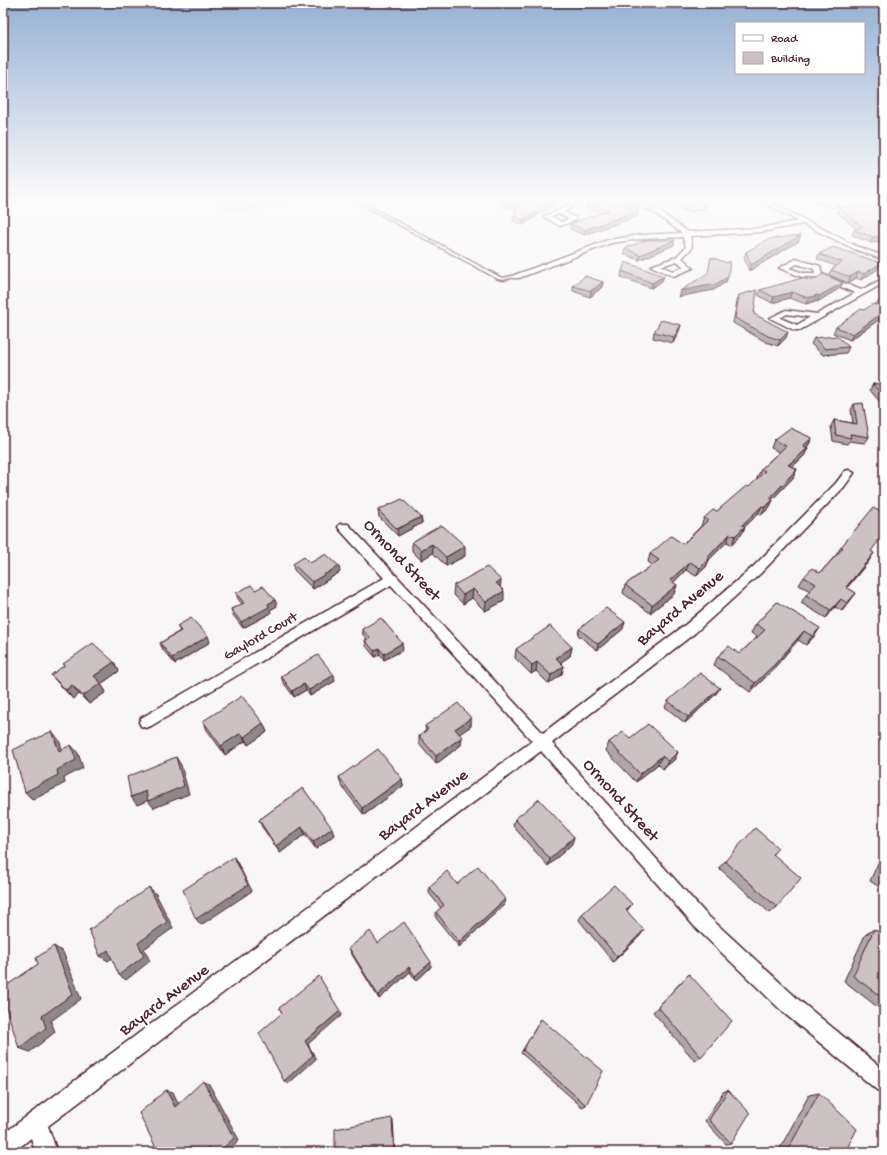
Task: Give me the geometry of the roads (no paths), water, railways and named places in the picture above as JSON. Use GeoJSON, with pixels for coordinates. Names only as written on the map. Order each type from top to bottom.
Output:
{"type":"FeatureCollection","features":[{"type":"Feature","properties":{"kind":"street"},"geometry":{"type":"LineString","coordinates":[[516,276],[570,256]]}},
{"type":"Feature","properties":{"kind":"street"},"geometry":{"type":"LineString","coordinates":[[819,276],[862,293]]}},
{"type":"Feature","properties":{"kind":"street"},"geometry":{"type":"LineString","coordinates":[[818,316],[884,280]]}},
{"type":"Feature","properties":{"kind":"street","name":"Bayard Avenue"},"geometry":{"type":"LineString","coordinates":[[3,1147],[690,629],[757,570],[840,485],[849,473]]}},
{"type":"Feature","properties":{"kind":"street","name":"Ormond Street"},"geometry":{"type":"LineString","coordinates":[[344,527],[542,742],[700,920],[792,1007],[884,1083]]}},
{"type":"Feature","properties":{"kind":"street","name":"Gaylord Court"},"geometry":{"type":"LineString","coordinates":[[146,722],[392,579]]}},
{"type":"Feature","properties":{"kind":"street"},"geometry":{"type":"LineString","coordinates":[[37,1122],[46,1152]]}},
{"type":"Feature","properties":{"kind":"lane"},"geometry":{"type":"LineString","coordinates":[[458,256],[499,278],[503,279],[516,276]]}}]}
